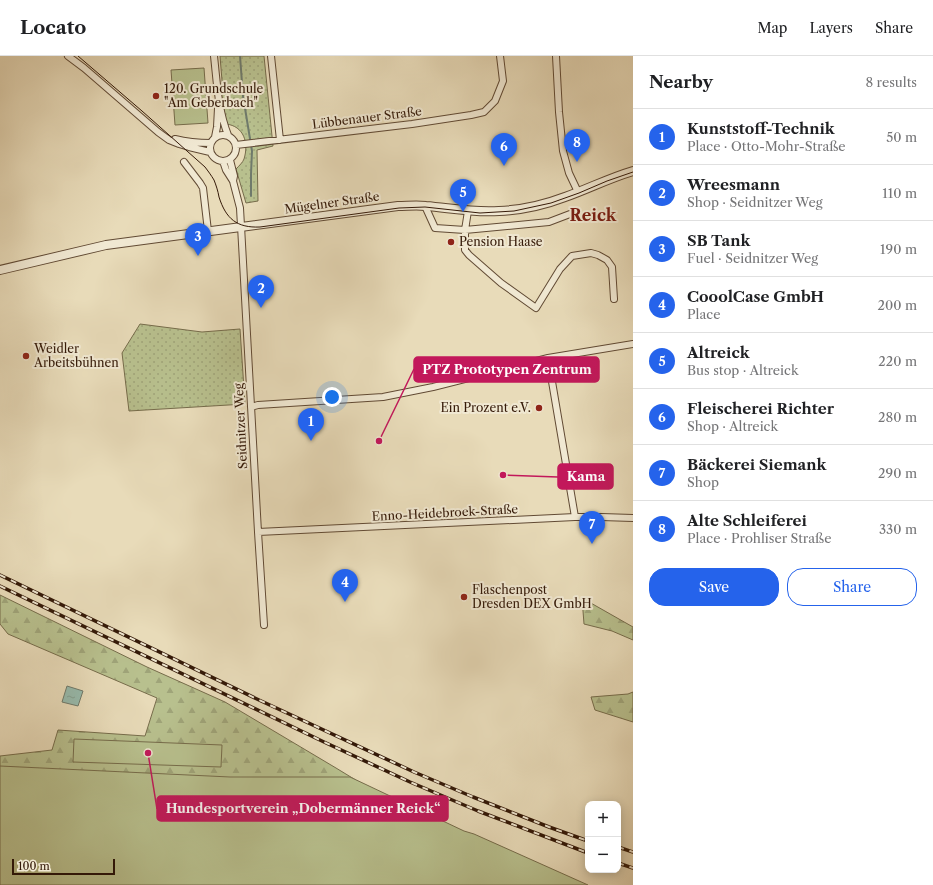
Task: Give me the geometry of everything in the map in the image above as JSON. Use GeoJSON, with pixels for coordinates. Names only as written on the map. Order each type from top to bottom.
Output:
{"type":"FeatureCollection","features":[{"type":"Feature","properties":{"kind":"street"},"geometry":{"type":"LineString","coordinates":[[68,56],[169,140],[210,152]]}},
{"type":"Feature","properties":{"kind":"street"},"geometry":{"type":"LineString","coordinates":[[214,56],[218,98],[224,125],[228,135],[233,139],[236,145],[236,153],[234,157],[223,162],[215,159],[210,152],[211,143],[215,137],[217,127],[218,98]]}},
{"type":"Feature","properties":{"kind":"street"},"geometry":{"type":"LineString","coordinates":[[271,56],[280,140]]}},
{"type":"Feature","properties":{"kind":"street","name":"Lübbenauer Straße"},"geometry":{"type":"LineString","coordinates":[[236,145],[412,124],[484,112],[495,101],[503,81],[500,56]]}},
{"type":"Feature","properties":{"kind":"street"},"geometry":{"type":"LineString","coordinates":[[556,56],[563,152],[569,173],[578,192]]}},
{"type":"Feature","properties":{"kind":"street"},"geometry":{"type":"LineString","coordinates":[[215,137],[219,135],[228,135]]}},
{"type":"Feature","properties":{"kind":"street"},"geometry":{"type":"LineString","coordinates":[[164,136],[181,140],[211,143]]}},
{"type":"Feature","properties":{"kind":"street"},"geometry":{"type":"LineString","coordinates":[[230,160],[234,176],[233,181]]}},
{"type":"Feature","properties":{"kind":"street"},"geometry":{"type":"LineString","coordinates":[[184,162],[203,188],[208,231]]}},
{"type":"Feature","properties":{"kind":"street"},"geometry":{"type":"LineString","coordinates":[[223,162],[233,181]]}},
{"type":"Feature","properties":{"kind":"street","name":"Mügelner Straße"},"geometry":{"type":"LineString","coordinates":[[0,270],[106,245],[398,206],[425,206],[468,211],[499,211],[534,206],[564,197],[602,181],[633,171]]}},
{"type":"Feature","properties":{"kind":"street","name":"Seidnitzer Weg"},"geometry":{"type":"LineString","coordinates":[[233,181],[240,208],[242,227],[264,625]]}},
{"type":"Feature","properties":{"kind":"street"},"geometry":{"type":"LineString","coordinates":[[425,206],[435,228],[465,230],[549,222],[570,214]]}},
{"type":"Feature","properties":{"kind":"street"},"geometry":{"type":"LineString","coordinates":[[468,211],[465,230],[465,250],[502,283],[536,308],[560,269],[572,256],[591,253],[606,260],[612,267],[614,300]]}},
{"type":"Feature","properties":{"kind":"street"},"geometry":{"type":"LineString","coordinates":[[251,407],[266,404],[383,396],[433,386],[548,358],[633,344]]}},
{"type":"Feature","properties":{"kind":"street"},"geometry":{"type":"LineString","coordinates":[[548,358],[575,517]]}},
{"type":"Feature","properties":{"kind":"street","name":"Enno-Heidebroek-Straße"},"geometry":{"type":"LineString","coordinates":[[258,532],[575,517],[633,518]]}},
{"type":"Feature","properties":{"kind":"green space"},"geometry":{"type":"Polygon","coordinates":[[[220,56],[264,56],[273,146],[257,150],[258,201],[246,203],[236,169],[244,159],[246,147],[244,136],[241,132],[232,125],[226,124],[221,93],[223,93],[220,56]]]}},
{"type":"Feature","properties":{"kind":"green space"},"geometry":{"type":"Polygon","coordinates":[[[204,68],[208,123],[175,125],[171,70],[204,68]]]}},
{"type":"Feature","properties":{"kind":"green space"},"geometry":{"type":"Polygon","coordinates":[[[140,324],[202,332],[240,329],[245,404],[129,411],[122,353],[140,324]]]}},
{"type":"Feature","properties":{"kind":"green space"},"geometry":{"type":"Polygon","coordinates":[[[0,595],[147,667],[225,702],[377,793],[0,836],[0,756],[52,750],[58,730],[145,736],[157,698],[8,634],[0,624],[0,595]]]}},
{"type":"Feature","properties":{"kind":"green space"},"geometry":{"type":"Polygon","coordinates":[[[582,598],[633,627],[633,640],[612,631],[584,624],[582,598]]]}},
{"type":"Feature","properties":{"kind":"green space"},"geometry":{"type":"Polygon","coordinates":[[[633,692],[633,722],[595,710],[591,697],[628,694],[633,692]]]}},
{"type":"Feature","properties":{"kind":"green space"},"geometry":{"type":"Polygon","coordinates":[[[74,739],[222,745],[221,767],[73,762],[74,739]]]}},
{"type":"Feature","properties":{"kind":"green space"},"geometry":{"type":"Polygon","coordinates":[[[0,766],[230,777],[350,777],[464,831],[474,834],[588,885],[0,885],[0,766]]]}},
{"type":"Feature","properties":{"kind":"water"},"geometry":{"type":"Polygon","coordinates":[[[67,686],[83,691],[78,706],[62,702],[67,686]]]}},
{"type":"Feature","properties":{"kind":"waterway"},"geometry":{"type":"LineString","coordinates":[[240,56],[243,96],[252,151],[251,196]]}},
{"type":"Feature","properties":{"kind":"tram line"},"geometry":{"type":"LineString","coordinates":[[78,56],[205,167],[214,180],[225,211],[234,221],[245,226],[260,227],[399,208],[425,207],[480,213],[514,211],[551,203],[633,172]]}},
{"type":"Feature","properties":{"kind":"railway"},"geometry":{"type":"LineString","coordinates":[[0,575],[259,700],[414,772],[473,797],[585,840]]}},
{"type":"Feature","properties":{"kind":"railway"},"geometry":{"type":"LineString","coordinates":[[0,586],[410,782],[478,811],[585,852]]}},
{"type":"Feature","properties":{"kind":"railway"},"geometry":{"type":"LineString","coordinates":[[621,848],[633,852]]}},
{"type":"Feature","properties":{"kind":"railway"},"geometry":{"type":"LineString","coordinates":[[621,864],[633,868]]}},
{"type":"Feature","properties":{"kind":"place","name":"120. Grundschule \"Am Geberbach\""},"geometry":{"type":"Point","coordinates":[156,96]}},
{"type":"Feature","properties":{"kind":"place","name":"Alte Schleiferei"},"geometry":{"type":"Point","coordinates":[577,162]}},
{"type":"Feature","properties":{"kind":"place","name":"Fleischerei Richter"},"geometry":{"type":"Point","coordinates":[504,166]}},
{"type":"Feature","properties":{"kind":"place","name":"Altreick"},"geometry":{"type":"Point","coordinates":[463,212]}},
{"type":"Feature","properties":{"kind":"place","name":"Pension Haase"},"geometry":{"type":"Point","coordinates":[451,242]}},
{"type":"Feature","properties":{"kind":"place","name":"SB Tank"},"geometry":{"type":"Point","coordinates":[198,256]}},
{"type":"Feature","properties":{"kind":"place","name":"Wreesmann"},"geometry":{"type":"Point","coordinates":[261,308]}},
{"type":"Feature","properties":{"kind":"place","name":"Weidler Arbeitsbühnen"},"geometry":{"type":"Point","coordinates":[26,356]}},
{"type":"Feature","properties":{"kind":"place","name":"Ein Prozent e.V."},"geometry":{"type":"Point","coordinates":[539,408]}},
{"type":"Feature","properties":{"kind":"place","name":"Kunststoff-Technik"},"geometry":{"type":"Point","coordinates":[311,441]}},
{"type":"Feature","properties":{"kind":"place","name":"PTZ Prototypen Zentrum"},"geometry":{"type":"Point","coordinates":[379,441]}},
{"type":"Feature","properties":{"kind":"place","name":"Kama"},"geometry":{"type":"Point","coordinates":[503,475]}},
{"type":"Feature","properties":{"kind":"place","name":"Bäckerei Siemank"},"geometry":{"type":"Point","coordinates":[592,544]}},
{"type":"Feature","properties":{"kind":"place","name":"Flaschenpost Dresden DEX GmbH"},"geometry":{"type":"Point","coordinates":[464,597]}},
{"type":"Feature","properties":{"kind":"place","name":"CooolCase GmbH"},"geometry":{"type":"Point","coordinates":[345,602]}},
{"type":"Feature","properties":{"kind":"place","name":"Hundesportverein „Dobermänner Reick“"},"geometry":{"type":"Point","coordinates":[148,753]}},
{"type":"Feature","properties":{"kind":"district","name":"Reick"},"geometry":{"type":"Point","coordinates":[593,215]}}]}
